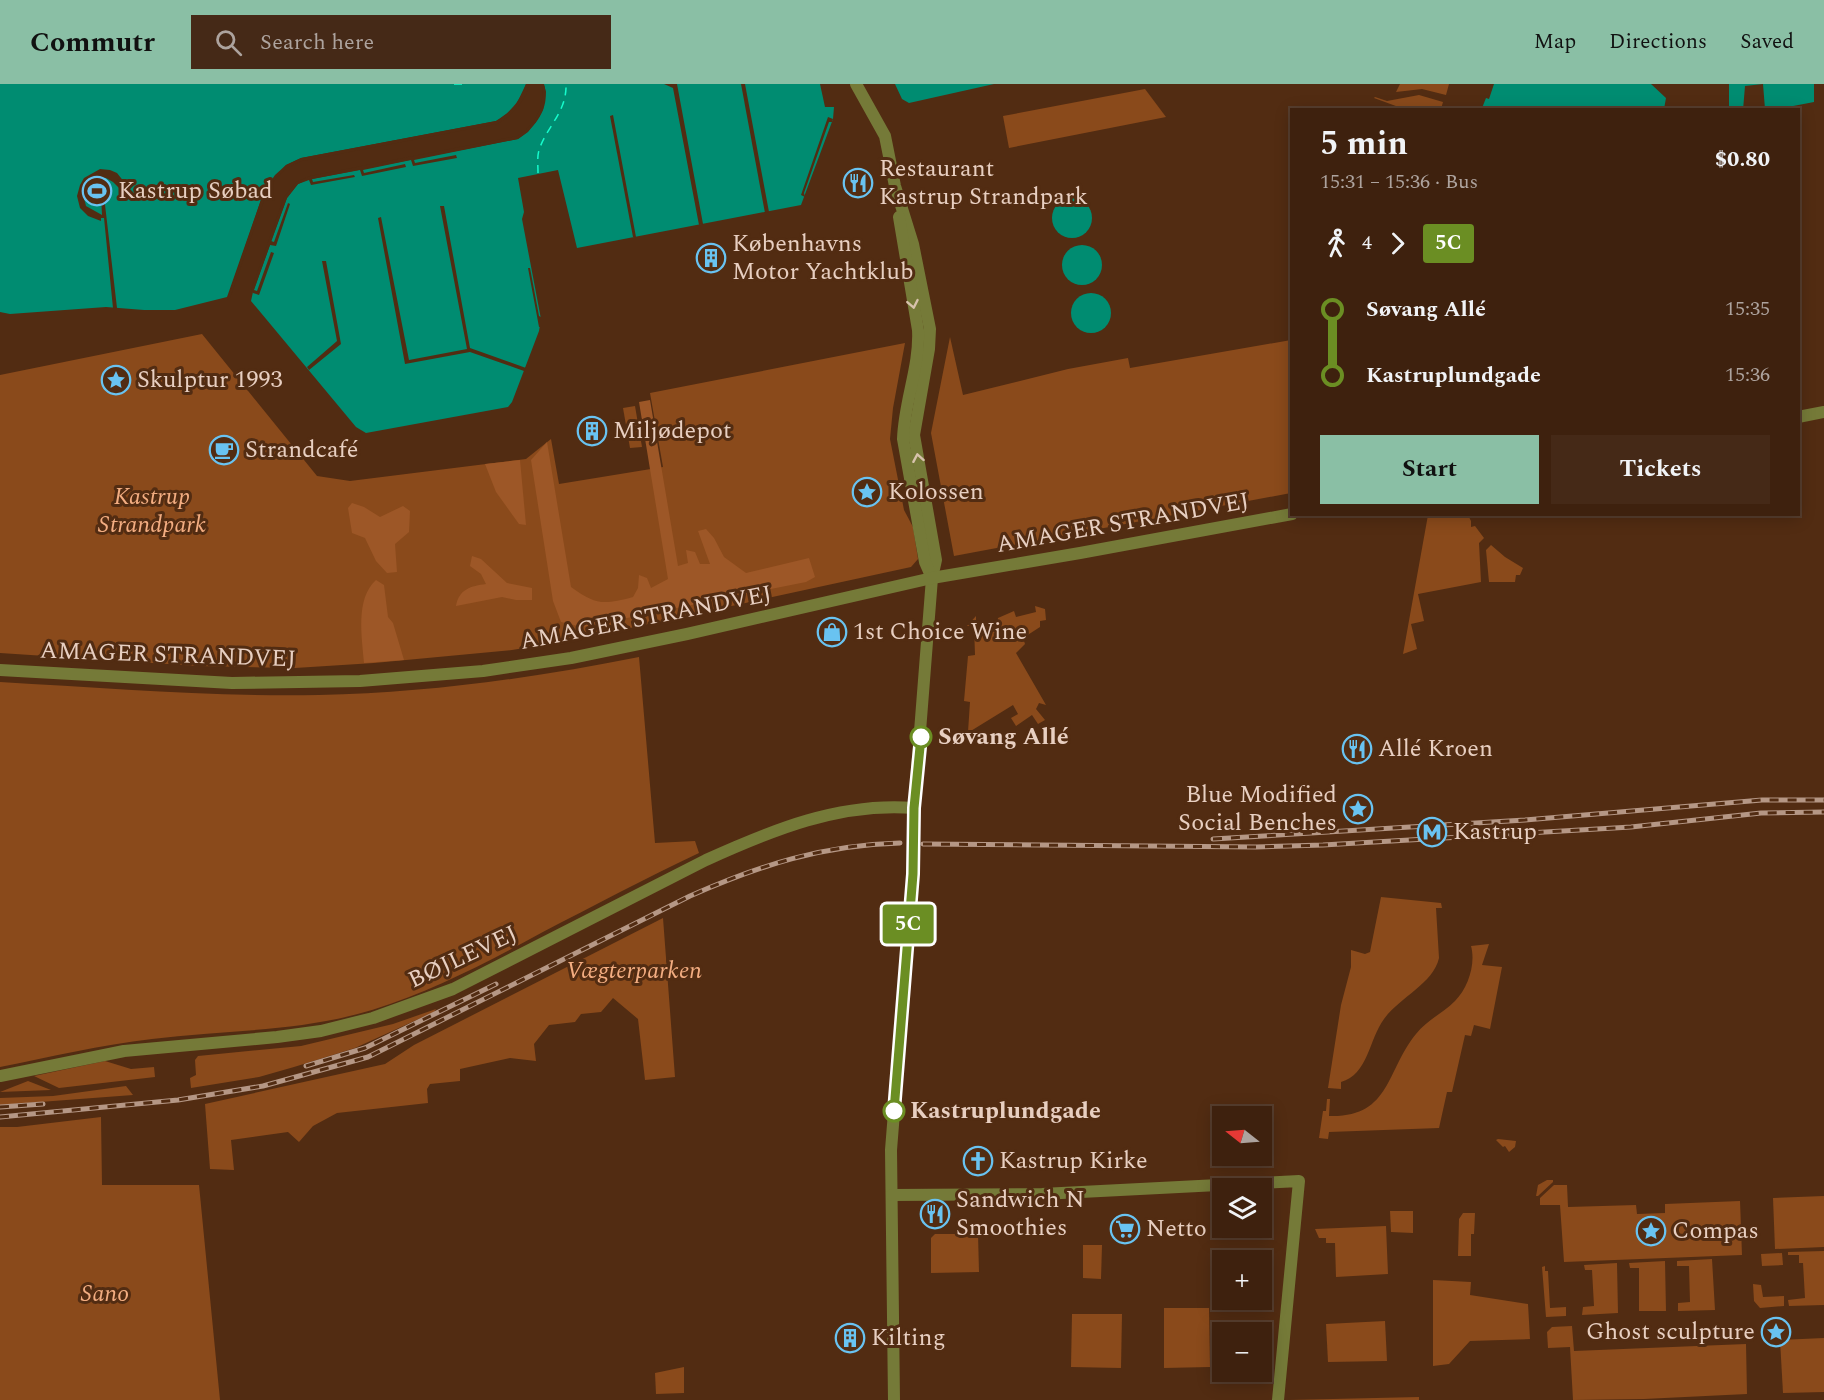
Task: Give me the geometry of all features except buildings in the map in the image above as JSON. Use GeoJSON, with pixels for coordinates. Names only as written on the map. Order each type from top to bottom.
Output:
{"type":"FeatureCollection","features":[{"type":"Feature","properties":{"kind":"street"},"geometry":{"type":"LineString","coordinates":[[856,84],[885,136],[896,186],[913,244],[930,329],[929,349],[914,435],[936,560],[932,578],[914,808],[913,874],[891,1150],[894,1400]]}},
{"type":"Feature","properties":{"kind":"street"},"geometry":{"type":"LineString","coordinates":[[1800,417],[1824,412]]}},
{"type":"Feature","properties":{"kind":"street","name":"AMAGER STRANDVEJ"},"geometry":{"type":"LineString","coordinates":[[0,670],[232,682],[360,681],[483,671],[571,658],[687,634],[932,578],[1290,514]]}},
{"type":"Feature","properties":{"kind":"street","name":"BØJLEVEJ"},"geometry":{"type":"LineString","coordinates":[[2,1077],[124,1051],[277,1037],[373,1018],[453,989],[706,860],[746,842],[833,813],[889,806],[914,808]]}},
{"type":"Feature","properties":{"kind":"street"},"geometry":{"type":"LineString","coordinates":[[892,1195],[1042,1194],[1299,1181],[1278,1400]]}},
{"type":"Feature","properties":{"kind":"green space"},"geometry":{"type":"Polygon","coordinates":[[[1400,84],[1449,84],[1446,95],[1422,89],[1396,92],[1400,84]]]}},
{"type":"Feature","properties":{"kind":"green space"},"geometry":{"type":"Polygon","coordinates":[[[1145,89],[1166,117],[1009,148],[1003,116],[1145,89]]]}},
{"type":"Feature","properties":{"kind":"green space"},"geometry":{"type":"Polygon","coordinates":[[[1419,95],[1443,102],[1441,108],[1401,108],[1374,98],[1387,101],[1419,95]]]}},
{"type":"Feature","properties":{"kind":"green space","name":"Kastrup Strandpark"},"geometry":{"type":"Polygon","coordinates":[[[202,334],[317,476],[350,481],[526,459],[551,439],[559,484],[663,467],[650,393],[905,343],[893,408],[890,439],[904,510],[913,527],[918,559],[911,567],[579,639],[512,650],[295,668],[198,666],[0,653],[0,375],[202,334]]]}},
{"type":"Feature","properties":{"kind":"green space"},"geometry":{"type":"Polygon","coordinates":[[[950,337],[963,395],[1068,369],[1128,358],[1130,368],[1290,340],[1290,493],[954,556],[931,433],[950,337]]]}},
{"type":"Feature","properties":{"kind":"green space"},"geometry":{"type":"Polygon","coordinates":[[[635,406],[642,447],[630,448],[623,408],[635,406]]]}},
{"type":"Feature","properties":{"kind":"green space"},"geometry":{"type":"Polygon","coordinates":[[[1428,516],[1468,516],[1471,527],[1475,526],[1484,538],[1479,543],[1481,582],[1418,594],[1424,621],[1411,624],[1417,649],[1403,654],[1428,516]]]}},
{"type":"Feature","properties":{"kind":"green space"},"geometry":{"type":"Polygon","coordinates":[[[1491,545],[1523,568],[1520,575],[1516,575],[1515,582],[1489,582],[1486,550],[1491,545]]]}},
{"type":"Feature","properties":{"kind":"green space"},"geometry":{"type":"Polygon","coordinates":[[[1035,606],[1045,609],[1046,620],[1040,621],[1040,627],[1023,638],[1025,644],[1016,653],[1046,705],[1039,703],[1036,709],[1045,720],[1038,724],[1032,715],[1016,726],[1011,718],[1018,714],[1013,705],[961,737],[961,731],[968,732],[970,702],[964,701],[968,656],[975,655],[974,626],[967,626],[976,616],[976,623],[997,624],[998,618],[1014,611],[1016,617],[1036,612],[1035,606]]]}},
{"type":"Feature","properties":{"kind":"green space"},"geometry":{"type":"Polygon","coordinates":[[[639,657],[655,843],[695,841],[699,853],[458,976],[372,1010],[318,1023],[133,1042],[0,1067],[0,682],[239,695],[359,694],[480,683],[559,672],[639,657]]]}},
{"type":"Feature","properties":{"kind":"green space"},"geometry":{"type":"Polygon","coordinates":[[[1381,897],[1441,903],[1442,908],[1436,908],[1439,958],[1436,967],[1423,983],[1384,1019],[1357,1072],[1341,1082],[1341,1089],[1328,1088],[1341,1005],[1351,967],[1351,950],[1365,954],[1370,952],[1381,897]]]}},
{"type":"Feature","properties":{"kind":"green space","name":"Vægterparken"},"geometry":{"type":"Polygon","coordinates":[[[663,918],[675,1077],[645,1080],[638,1019],[613,998],[601,1012],[581,1014],[575,1022],[549,1025],[534,1044],[536,1061],[510,1058],[460,1069],[460,1081],[430,1084],[427,1089],[428,1103],[337,1113],[313,1126],[299,1142],[288,1132],[231,1140],[234,1170],[210,1169],[205,1104],[385,1064],[414,1045],[663,918]]]}},
{"type":"Feature","properties":{"kind":"green space"},"geometry":{"type":"Polygon","coordinates":[[[1489,944],[1482,965],[1502,967],[1490,1029],[1474,1025],[1471,1036],[1465,1035],[1452,1092],[1447,1092],[1439,1128],[1329,1132],[1328,1139],[1319,1138],[1327,1099],[1330,1099],[1329,1116],[1349,1115],[1365,1109],[1376,1100],[1416,1034],[1460,996],[1472,968],[1471,946],[1489,944]]]}},
{"type":"Feature","properties":{"kind":"green space"},"geometry":{"type":"Polygon","coordinates":[[[436,1009],[434,1012],[355,1048],[259,1077],[191,1088],[190,1078],[196,1075],[195,1060],[198,1056],[301,1046],[393,1024],[436,1009]]]}},
{"type":"Feature","properties":{"kind":"green space"},"geometry":{"type":"Polygon","coordinates":[[[105,1061],[131,1069],[154,1067],[155,1077],[59,1088],[34,1076],[105,1061]]]}},
{"type":"Feature","properties":{"kind":"green space"},"geometry":{"type":"Polygon","coordinates":[[[28,1081],[51,1090],[0,1092],[28,1081]]]}},
{"type":"Feature","properties":{"kind":"green space"},"geometry":{"type":"Polygon","coordinates":[[[126,1086],[133,1095],[0,1105],[0,1098],[53,1096],[126,1086]]]}},
{"type":"Feature","properties":{"kind":"green space","name":"Sano"},"geometry":{"type":"Polygon","coordinates":[[[101,1117],[102,1185],[199,1185],[220,1400],[0,1400],[0,1127],[101,1117]]]}},
{"type":"Feature","properties":{"kind":"green space"},"geometry":{"type":"Polygon","coordinates":[[[1496,1140],[1516,1141],[1515,1147],[1509,1152],[1496,1140]]]}},
{"type":"Feature","properties":{"kind":"green space"},"geometry":{"type":"Polygon","coordinates":[[[1547,1180],[1553,1180],[1553,1182],[1536,1196],[1538,1185],[1547,1180]]]}},
{"type":"Feature","properties":{"kind":"green space"},"geometry":{"type":"Polygon","coordinates":[[[1554,1185],[1567,1185],[1568,1207],[1636,1205],[1637,1214],[1665,1213],[1665,1204],[1740,1201],[1742,1255],[1564,1262],[1560,1205],[1540,1205],[1540,1198],[1554,1185]]]}},
{"type":"Feature","properties":{"kind":"green space"},"geometry":{"type":"Polygon","coordinates":[[[1824,1196],[1824,1247],[1775,1249],[1773,1198],[1824,1196]]]}},
{"type":"Feature","properties":{"kind":"green space"},"geometry":{"type":"Polygon","coordinates":[[[1390,1211],[1413,1211],[1413,1233],[1391,1232],[1390,1211]]]}},
{"type":"Feature","properties":{"kind":"green space"},"geometry":{"type":"Polygon","coordinates":[[[1463,1213],[1475,1213],[1474,1234],[1471,1234],[1471,1256],[1458,1256],[1459,1219],[1463,1213]]]}},
{"type":"Feature","properties":{"kind":"green space"},"geometry":{"type":"Polygon","coordinates":[[[1386,1226],[1388,1274],[1336,1277],[1335,1243],[1326,1243],[1326,1238],[1319,1238],[1315,1229],[1386,1226]]]}},
{"type":"Feature","properties":{"kind":"green space"},"geometry":{"type":"Polygon","coordinates":[[[935,1234],[978,1234],[979,1272],[931,1273],[931,1238],[935,1234]]]}},
{"type":"Feature","properties":{"kind":"green space"},"geometry":{"type":"Polygon","coordinates":[[[1083,1245],[1102,1245],[1101,1279],[1083,1278],[1083,1245]]]}},
{"type":"Feature","properties":{"kind":"green space"},"geometry":{"type":"Polygon","coordinates":[[[1824,1251],[1824,1305],[1789,1306],[1788,1300],[1805,1298],[1803,1263],[1799,1263],[1799,1255],[1788,1255],[1788,1252],[1824,1251]]]}},
{"type":"Feature","properties":{"kind":"green space"},"geometry":{"type":"Polygon","coordinates":[[[1782,1253],[1783,1265],[1762,1266],[1761,1254],[1782,1253]]]}},
{"type":"Feature","properties":{"kind":"green space"},"geometry":{"type":"Polygon","coordinates":[[[1712,1259],[1715,1310],[1678,1311],[1678,1303],[1690,1302],[1689,1266],[1677,1266],[1677,1261],[1712,1259]]]}},
{"type":"Feature","properties":{"kind":"green space"},"geometry":{"type":"Polygon","coordinates":[[[1665,1261],[1666,1311],[1639,1311],[1639,1268],[1630,1268],[1629,1263],[1665,1261]]]}},
{"type":"Feature","properties":{"kind":"green space"},"geometry":{"type":"Polygon","coordinates":[[[1617,1263],[1618,1313],[1582,1315],[1583,1307],[1594,1306],[1592,1270],[1585,1270],[1584,1265],[1617,1263]]]}},
{"type":"Feature","properties":{"kind":"green space"},"geometry":{"type":"Polygon","coordinates":[[[1545,1266],[1545,1271],[1548,1271],[1550,1308],[1566,1307],[1566,1316],[1546,1317],[1542,1267],[1545,1266]]]}},
{"type":"Feature","properties":{"kind":"green space"},"geometry":{"type":"Polygon","coordinates":[[[1433,1280],[1471,1282],[1470,1295],[1528,1304],[1530,1339],[1470,1341],[1449,1364],[1433,1366],[1433,1280]]]}},
{"type":"Feature","properties":{"kind":"green space"},"geometry":{"type":"Polygon","coordinates":[[[1753,1284],[1761,1285],[1763,1297],[1784,1296],[1784,1306],[1760,1308],[1754,1301],[1753,1284]]]}},
{"type":"Feature","properties":{"kind":"green space"},"geometry":{"type":"Polygon","coordinates":[[[1164,1308],[1209,1308],[1210,1367],[1164,1368],[1164,1308]]]}},
{"type":"Feature","properties":{"kind":"green space"},"geometry":{"type":"Polygon","coordinates":[[[1072,1314],[1122,1314],[1121,1368],[1071,1367],[1072,1314]]]}},
{"type":"Feature","properties":{"kind":"green space"},"geometry":{"type":"Polygon","coordinates":[[[1385,1321],[1387,1361],[1328,1362],[1326,1324],[1385,1321]]]}},
{"type":"Feature","properties":{"kind":"green space"},"geometry":{"type":"Polygon","coordinates":[[[1572,1326],[1574,1351],[1746,1344],[1747,1394],[1573,1400],[1570,1347],[1548,1348],[1547,1332],[1552,1327],[1572,1326]]]}},
{"type":"Feature","properties":{"kind":"green space"},"geometry":{"type":"Polygon","coordinates":[[[1824,1338],[1824,1392],[1783,1393],[1780,1340],[1824,1338]]]}},
{"type":"Feature","properties":{"kind":"green space"},"geometry":{"type":"Polygon","coordinates":[[[684,1367],[684,1393],[656,1394],[655,1373],[684,1367]]]}},
{"type":"Feature","properties":{"kind":"green space"},"geometry":{"type":"Polygon","coordinates":[[[1419,1397],[1419,1400],[1289,1400],[1419,1397]]]}},
{"type":"Feature","properties":{"kind":"shaded area"},"geometry":{"type":"Polygon","coordinates":[[[650,400],[678,566],[688,563],[686,550],[695,552],[700,564],[710,564],[698,531],[706,529],[714,538],[724,557],[746,573],[809,558],[815,577],[806,582],[582,627],[561,622],[553,601],[531,460],[547,442],[571,587],[600,602],[633,597],[638,588],[639,575],[647,578],[651,588],[668,579],[639,402],[650,400]]]}},
{"type":"Feature","properties":{"kind":"shaded area"},"geometry":{"type":"Polygon","coordinates":[[[520,460],[526,525],[519,524],[496,492],[485,464],[520,460]]]}},
{"type":"Feature","properties":{"kind":"shaded area"},"geometry":{"type":"Polygon","coordinates":[[[352,503],[380,517],[403,506],[410,511],[409,532],[395,544],[397,572],[387,573],[376,561],[365,538],[352,533],[348,508],[352,503]]]}},
{"type":"Feature","properties":{"kind":"shaded area"},"geometry":{"type":"Polygon","coordinates":[[[472,556],[481,559],[507,583],[532,588],[532,600],[502,597],[456,606],[466,589],[486,584],[481,574],[470,566],[472,556]]]}},
{"type":"Feature","properties":{"kind":"shaded area"},"geometry":{"type":"Polygon","coordinates":[[[376,580],[384,585],[388,617],[393,623],[404,660],[364,663],[362,608],[369,588],[376,580]]]}},
{"type":"Feature","properties":{"kind":"water"},"geometry":{"type":"Polygon","coordinates":[[[0,84],[526,84],[514,106],[496,121],[301,158],[286,165],[264,191],[227,297],[175,310],[106,307],[10,314],[0,312],[0,84]]]}},
{"type":"Feature","properties":{"kind":"water"},"geometry":{"type":"Polygon","coordinates":[[[544,84],[820,84],[825,107],[834,107],[833,119],[801,205],[577,248],[558,170],[518,178],[524,212],[522,219],[541,319],[539,331],[512,402],[508,407],[366,433],[356,427],[251,301],[287,198],[298,184],[307,180],[518,139],[531,129],[544,108],[546,92],[544,84]]]}},
{"type":"Feature","properties":{"kind":"water"},"geometry":{"type":"Polygon","coordinates":[[[895,84],[994,84],[909,103],[902,99],[895,84]]]}},
{"type":"Feature","properties":{"kind":"water"},"geometry":{"type":"Polygon","coordinates":[[[1494,84],[1651,84],[1666,98],[1664,108],[1482,108],[1486,98],[1489,99],[1494,84]]]}},
{"type":"Feature","properties":{"kind":"water"},"geometry":{"type":"Polygon","coordinates":[[[1729,84],[1763,84],[1745,86],[1743,108],[1729,108],[1729,84]]]}},
{"type":"Feature","properties":{"kind":"water"},"geometry":{"type":"Polygon","coordinates":[[[1763,84],[1814,84],[1814,102],[1788,108],[1765,108],[1763,84]]]}},
{"type":"Feature","properties":{"kind":"water"},"geometry":{"type":"Polygon","coordinates":[[[1072,198],[1080,199],[1086,204],[1091,210],[1091,226],[1086,232],[1080,237],[1072,238],[1064,237],[1058,232],[1053,226],[1052,218],[1053,210],[1058,204],[1064,199],[1072,198]]]}},
{"type":"Feature","properties":{"kind":"water"},"geometry":{"type":"Polygon","coordinates":[[[1082,245],[1090,246],[1096,251],[1101,257],[1101,273],[1096,279],[1090,284],[1082,285],[1074,284],[1068,279],[1063,273],[1062,265],[1063,257],[1068,251],[1074,246],[1082,245]]]}},
{"type":"Feature","properties":{"kind":"water"},"geometry":{"type":"Polygon","coordinates":[[[1091,293],[1099,294],[1105,299],[1110,305],[1110,321],[1105,327],[1099,332],[1091,333],[1083,332],[1077,327],[1072,321],[1071,313],[1072,305],[1077,299],[1083,294],[1091,293]]]}},
{"type":"Feature","properties":{"kind":"pier"},"geometry":{"type":"Polygon","coordinates":[[[526,84],[529,84],[526,95],[518,107],[497,124],[302,161],[287,168],[277,177],[267,192],[230,298],[227,300],[264,191],[275,175],[286,165],[301,158],[496,121],[516,105],[526,84]]]}},
{"type":"Feature","properties":{"kind":"pier"},"geometry":{"type":"Polygon","coordinates":[[[664,84],[677,84],[703,224],[699,225],[673,88],[664,84]]]}},
{"type":"Feature","properties":{"kind":"pier"},"geometry":{"type":"Polygon","coordinates":[[[741,84],[745,84],[769,212],[765,213],[741,84]]]}},
{"type":"Feature","properties":{"kind":"pier"},"geometry":{"type":"Polygon","coordinates":[[[544,85],[546,92],[543,110],[528,132],[518,139],[414,160],[415,163],[456,155],[457,158],[413,166],[411,160],[363,170],[364,173],[405,164],[406,167],[362,176],[360,170],[312,179],[313,182],[354,175],[355,177],[311,185],[309,180],[298,184],[287,198],[271,241],[274,242],[288,203],[290,204],[276,246],[270,245],[254,290],[257,291],[271,252],[274,253],[259,295],[253,293],[251,290],[284,197],[296,182],[310,176],[517,136],[534,121],[540,109],[544,85]]]}},
{"type":"Feature","properties":{"kind":"pier"},"geometry":{"type":"Polygon","coordinates":[[[613,115],[636,237],[633,237],[610,116],[613,115]]]}},
{"type":"Feature","properties":{"kind":"pier"},"geometry":{"type":"Polygon","coordinates":[[[828,117],[833,119],[829,122],[804,193],[805,197],[801,195],[828,117]]]}},
{"type":"Feature","properties":{"kind":"pier"},"geometry":{"type":"Polygon","coordinates":[[[100,169],[117,173],[130,194],[122,196],[121,190],[113,182],[99,177],[87,188],[85,187],[84,193],[92,195],[92,197],[84,198],[86,206],[102,215],[101,195],[104,196],[117,308],[113,308],[104,218],[101,218],[101,221],[88,216],[80,208],[77,196],[84,178],[100,169]]]}},
{"type":"Feature","properties":{"kind":"pier"},"geometry":{"type":"Polygon","coordinates":[[[440,206],[444,206],[470,348],[526,368],[524,371],[470,352],[405,364],[378,218],[381,217],[409,360],[467,349],[440,206]]]}},
{"type":"Feature","properties":{"kind":"pier"},"geometry":{"type":"Polygon","coordinates":[[[322,261],[326,261],[341,344],[309,370],[307,367],[337,341],[322,261]]]}},
{"type":"Feature","properties":{"kind":"pier"},"geometry":{"type":"Polygon","coordinates":[[[528,268],[530,268],[541,317],[541,327],[539,327],[528,268]]]}},
{"type":"Feature","properties":{"kind":"ferry route"},"geometry":{"type":"LineString","coordinates":[[454,84],[468,84]]}},
{"type":"Feature","properties":{"kind":"ferry route"},"geometry":{"type":"LineString","coordinates":[[538,173],[539,150],[560,111],[566,84]]}},
{"type":"Feature","properties":{"kind":"railway"},"geometry":{"type":"LineString","coordinates":[[1213,839],[1525,820],[1762,800],[1824,800]]}},
{"type":"Feature","properties":{"kind":"railway"},"geometry":{"type":"LineString","coordinates":[[923,844],[1256,847],[1323,845],[1631,827],[1761,813],[1824,812]]}},
{"type":"Feature","properties":{"kind":"railway"},"geometry":{"type":"LineString","coordinates":[[0,1117],[178,1100],[263,1086],[368,1057],[716,885],[767,866],[818,852],[900,843]]}},
{"type":"Feature","properties":{"kind":"railway"},"geometry":{"type":"LineString","coordinates":[[306,1066],[365,1048],[496,984]]}},
{"type":"Feature","properties":{"kind":"railway"},"geometry":{"type":"LineString","coordinates":[[0,1107],[43,1104]]}},
{"type":"Feature","properties":{"kind":"bus line","name":"5C"},"geometry":{"type":"LineString","coordinates":[[894,1111],[913,874],[914,808],[921,737]]}},
{"type":"Feature","properties":{"kind":"place","name":"Restaurant Kastrup Strandpark"},"geometry":{"type":"Point","coordinates":[858,183]}},
{"type":"Feature","properties":{"kind":"place","name":"Kastrup Søbad"},"geometry":{"type":"Point","coordinates":[97,191]}},
{"type":"Feature","properties":{"kind":"place","name":"Københavns Motor Yachtklub"},"geometry":{"type":"Point","coordinates":[711,258]}},
{"type":"Feature","properties":{"kind":"place","name":"Skulptur 1993"},"geometry":{"type":"Point","coordinates":[116,380]}},
{"type":"Feature","properties":{"kind":"place","name":"Miljødepot"},"geometry":{"type":"Point","coordinates":[592,431]}},
{"type":"Feature","properties":{"kind":"place","name":"Strandcafé"},"geometry":{"type":"Point","coordinates":[224,450]}},
{"type":"Feature","properties":{"kind":"place","name":"Kolossen"},"geometry":{"type":"Point","coordinates":[867,492]}},
{"type":"Feature","properties":{"kind":"place","name":"1st Choice Wine"},"geometry":{"type":"Point","coordinates":[832,632]}},
{"type":"Feature","properties":{"kind":"place","name":"Søvang Allé"},"geometry":{"type":"Point","coordinates":[921,737]}},
{"type":"Feature","properties":{"kind":"place","name":"Allé Kroen"},"geometry":{"type":"Point","coordinates":[1357,749]}},
{"type":"Feature","properties":{"kind":"place","name":"Blue Modified Social Benches"},"geometry":{"type":"Point","coordinates":[1358,809]}},
{"type":"Feature","properties":{"kind":"place","name":"Kastrup"},"geometry":{"type":"Point","coordinates":[1432,832]}},
{"type":"Feature","properties":{"kind":"place","name":"Kastruplundgade"},"geometry":{"type":"Point","coordinates":[894,1111]}},
{"type":"Feature","properties":{"kind":"place","name":"Kastrup Kirke"},"geometry":{"type":"Point","coordinates":[978,1161]}},
{"type":"Feature","properties":{"kind":"place","name":"Sandwich N Smoothies"},"geometry":{"type":"Point","coordinates":[935,1214]}},
{"type":"Feature","properties":{"kind":"place","name":"Netto"},"geometry":{"type":"Point","coordinates":[1125,1229]}},
{"type":"Feature","properties":{"kind":"place","name":"Compas"},"geometry":{"type":"Point","coordinates":[1651,1231]}},
{"type":"Feature","properties":{"kind":"place","name":"Ghost sculpture"},"geometry":{"type":"Point","coordinates":[1776,1332]}},
{"type":"Feature","properties":{"kind":"place","name":"Kilting"},"geometry":{"type":"Point","coordinates":[850,1338]}}]}
